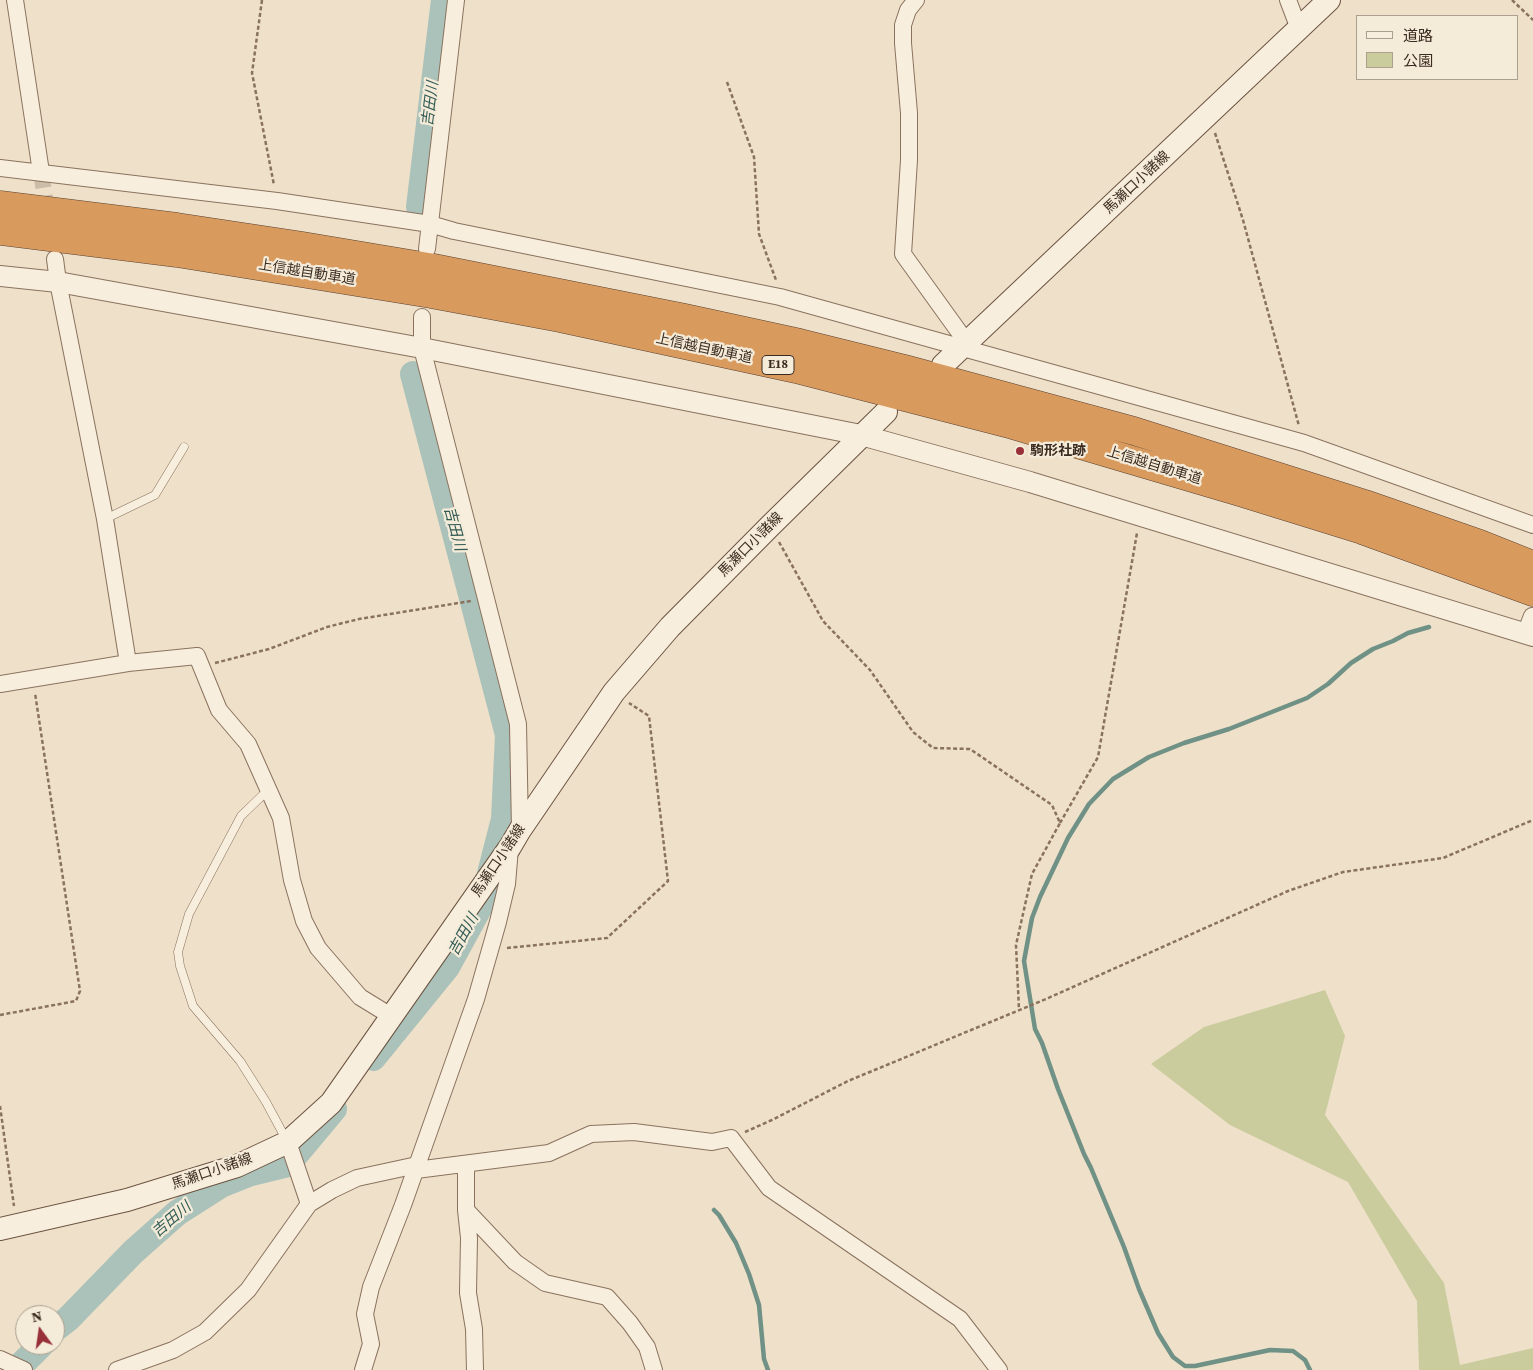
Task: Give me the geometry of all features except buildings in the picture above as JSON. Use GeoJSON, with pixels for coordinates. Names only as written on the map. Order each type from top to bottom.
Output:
{"type":"FeatureCollection","features":[{"type":"Feature","properties":{"kind":"highway","name":"上信越自動車道"},"geometry":{"type":"LineString","coordinates":[[0,205],[177,227],[406,263],[568,294],[800,344],[909,370],[1134,431],[1365,504],[1533,564]]}},
{"type":"Feature","properties":{"kind":"highway","name":"上信越自動車道"},"geometry":{"type":"LineString","coordinates":[[0,231],[177,253],[432,294],[570,320],[796,369],[1013,425],[1362,530],[1531,620]]}},
{"type":"Feature","properties":{"kind":"main road","name":"馬瀬口小諸線"},"geometry":{"type":"LineString","coordinates":[[944,365],[1329,0]]}},
{"type":"Feature","properties":{"kind":"main road","name":"馬瀬口小諸線"},"geometry":{"type":"LineString","coordinates":[[9,1227],[127,1200],[237,1166],[288,1142],[331,1103],[614,692],[670,627],[886,412]]}},
{"type":"Feature","properties":{"kind":"street"},"geometry":{"type":"LineString","coordinates":[[15,0],[40,172]]}},
{"type":"Feature","properties":{"kind":"street"},"geometry":{"type":"LineString","coordinates":[[427,249],[456,0]]}},
{"type":"Feature","properties":{"kind":"street"},"geometry":{"type":"LineString","coordinates":[[916,0],[908,10],[903,25],[909,150],[903,254],[964,346]]}},
{"type":"Feature","properties":{"kind":"street"},"geometry":{"type":"LineString","coordinates":[[1288,0],[1299,29]]}},
{"type":"Feature","properties":{"kind":"street"},"geometry":{"type":"LineString","coordinates":[[0,168],[277,201],[430,224],[454,231],[780,297],[964,346],[1304,443],[1533,525]]}},
{"type":"Feature","properties":{"kind":"street"},"geometry":{"type":"LineString","coordinates":[[55,258],[58,282],[105,520],[128,663]]}},
{"type":"Feature","properties":{"kind":"street"},"geometry":{"type":"LineString","coordinates":[[0,276],[58,282],[422,348],[862,435],[1140,515],[1531,620]]}},
{"type":"Feature","properties":{"kind":"street"},"geometry":{"type":"LineString","coordinates":[[364,1370],[371,1344],[365,1314],[371,1287],[476,999],[507,884],[515,838],[518,724],[422,348],[422,317]]}},
{"type":"Feature","properties":{"kind":"street"},"geometry":{"type":"LineString","coordinates":[[0,684],[128,663],[197,656],[219,710],[248,744],[280,818],[292,880],[304,921],[315,942],[336,971],[360,997],[391,1016]]}},
{"type":"Feature","properties":{"kind":"street"},"geometry":{"type":"LineString","coordinates":[[117,1370],[172,1350],[205,1332],[248,1290],[309,1204],[357,1178],[416,1167],[466,1165],[549,1153],[591,1134],[634,1132],[712,1142],[731,1138],[769,1188],[960,1319],[999,1370]]}},
{"type":"Feature","properties":{"kind":"street"},"geometry":{"type":"LineString","coordinates":[[288,1142],[309,1204]]}},
{"type":"Feature","properties":{"kind":"street"},"geometry":{"type":"LineString","coordinates":[[466,1165],[466,1210],[469,1238],[468,1293],[474,1329],[475,1370]]}},
{"type":"Feature","properties":{"kind":"street"},"geometry":{"type":"LineString","coordinates":[[466,1210],[515,1262],[545,1283],[608,1297],[630,1323],[647,1348],[654,1370]]}},
{"type":"Feature","properties":{"kind":"street"},"geometry":{"type":"LineString","coordinates":[[0,1359],[24,1370]]}},
{"type":"Feature","properties":{"kind":"lane"},"geometry":{"type":"LineString","coordinates":[[105,520],[155,495],[184,447]]}},
{"type":"Feature","properties":{"kind":"lane"},"geometry":{"type":"LineString","coordinates":[[268,790],[241,816],[188,914],[178,952],[180,966],[193,1006],[240,1061],[288,1142]]}},
{"type":"Feature","properties":{"kind":"path"},"geometry":{"type":"LineString","coordinates":[[262,0],[252,73],[277,201]]}},
{"type":"Feature","properties":{"kind":"path"},"geometry":{"type":"LineString","coordinates":[[1512,0],[1533,20]]}},
{"type":"Feature","properties":{"kind":"path"},"geometry":{"type":"LineString","coordinates":[[726,82],[754,157],[759,234],[776,277],[780,297]]}},
{"type":"Feature","properties":{"kind":"path"},"geometry":{"type":"LineString","coordinates":[[1208,115],[1243,220],[1304,443]]}},
{"type":"Feature","properties":{"kind":"path"},"geometry":{"type":"LineString","coordinates":[[1019,1010],[1016,945],[1032,874],[1098,757],[1140,515]]}},
{"type":"Feature","properties":{"kind":"path"},"geometry":{"type":"LineString","coordinates":[[770,526],[823,621],[870,670],[913,732],[933,748],[970,749],[1052,805],[1060,823]]}},
{"type":"Feature","properties":{"kind":"path"},"geometry":{"type":"LineString","coordinates":[[201,666],[269,650],[327,627],[359,619],[486,598]]}},
{"type":"Feature","properties":{"kind":"path"},"geometry":{"type":"LineString","coordinates":[[0,1015],[76,1001],[80,991],[33,679]]}},
{"type":"Feature","properties":{"kind":"path"},"geometry":{"type":"LineString","coordinates":[[490,949],[606,938],[668,881],[649,716],[614,692]]}},
{"type":"Feature","properties":{"kind":"path"},"geometry":{"type":"LineString","coordinates":[[731,1138],[772,1120],[848,1081],[1019,1010],[1288,891],[1343,872],[1443,858],[1533,820]]}},
{"type":"Feature","properties":{"kind":"path"},"geometry":{"type":"LineString","coordinates":[[0,1106],[9,1227]]}},
{"type":"Feature","properties":{"kind":"green space"},"geometry":{"type":"Polygon","coordinates":[[[1325,990],[1345,1036],[1325,1115],[1444,1283],[1460,1365],[1533,1348],[1533,1370],[1419,1370],[1417,1301],[1348,1182],[1230,1125],[1151,1064],[1204,1027],[1325,990]]]}},
{"type":"Feature","properties":{"kind":"waterway","name":"吉田川"},"geometry":{"type":"LineString","coordinates":[[419,207],[444,0]]}},
{"type":"Feature","properties":{"kind":"waterway","name":"吉田川"},"geometry":{"type":"LineString","coordinates":[[373,1058],[447,967],[483,901],[504,819],[508,735],[413,374]]}},
{"type":"Feature","properties":{"kind":"waterway"},"geometry":{"type":"LineString","coordinates":[[1310,1370],[1305,1360],[1293,1351],[1270,1350],[1195,1366],[1185,1366],[1173,1357],[1158,1333],[1139,1289],[1124,1247],[1084,1154],[1035,1029],[1024,961],[1032,918],[1068,838],[1089,804],[1113,779],[1149,757],[1184,743],[1229,729],[1307,698],[1328,684],[1351,663],[1373,649],[1408,633],[1429,627]]}},
{"type":"Feature","properties":{"kind":"waterway","name":"吉田川"},"geometry":{"type":"LineString","coordinates":[[65,1321],[133,1252],[177,1213],[221,1185],[251,1173],[288,1164],[334,1109]]}},
{"type":"Feature","properties":{"kind":"waterway"},"geometry":{"type":"LineString","coordinates":[[714,1210],[736,1243],[749,1274],[759,1305],[764,1359],[768,1370]]}},
{"type":"Feature","properties":{"kind":"waterway","name":"吉田川"},"geometry":{"type":"LineString","coordinates":[[16,1370],[31,1355]]}},
{"type":"Feature","properties":{"kind":"tunnel"},"geometry":{"type":"LineString","coordinates":[[41,172],[48,217]]}},
{"type":"Feature","properties":{"kind":"place","name":"駒形社跡"},"geometry":{"type":"Point","coordinates":[1020,451]}}]}
